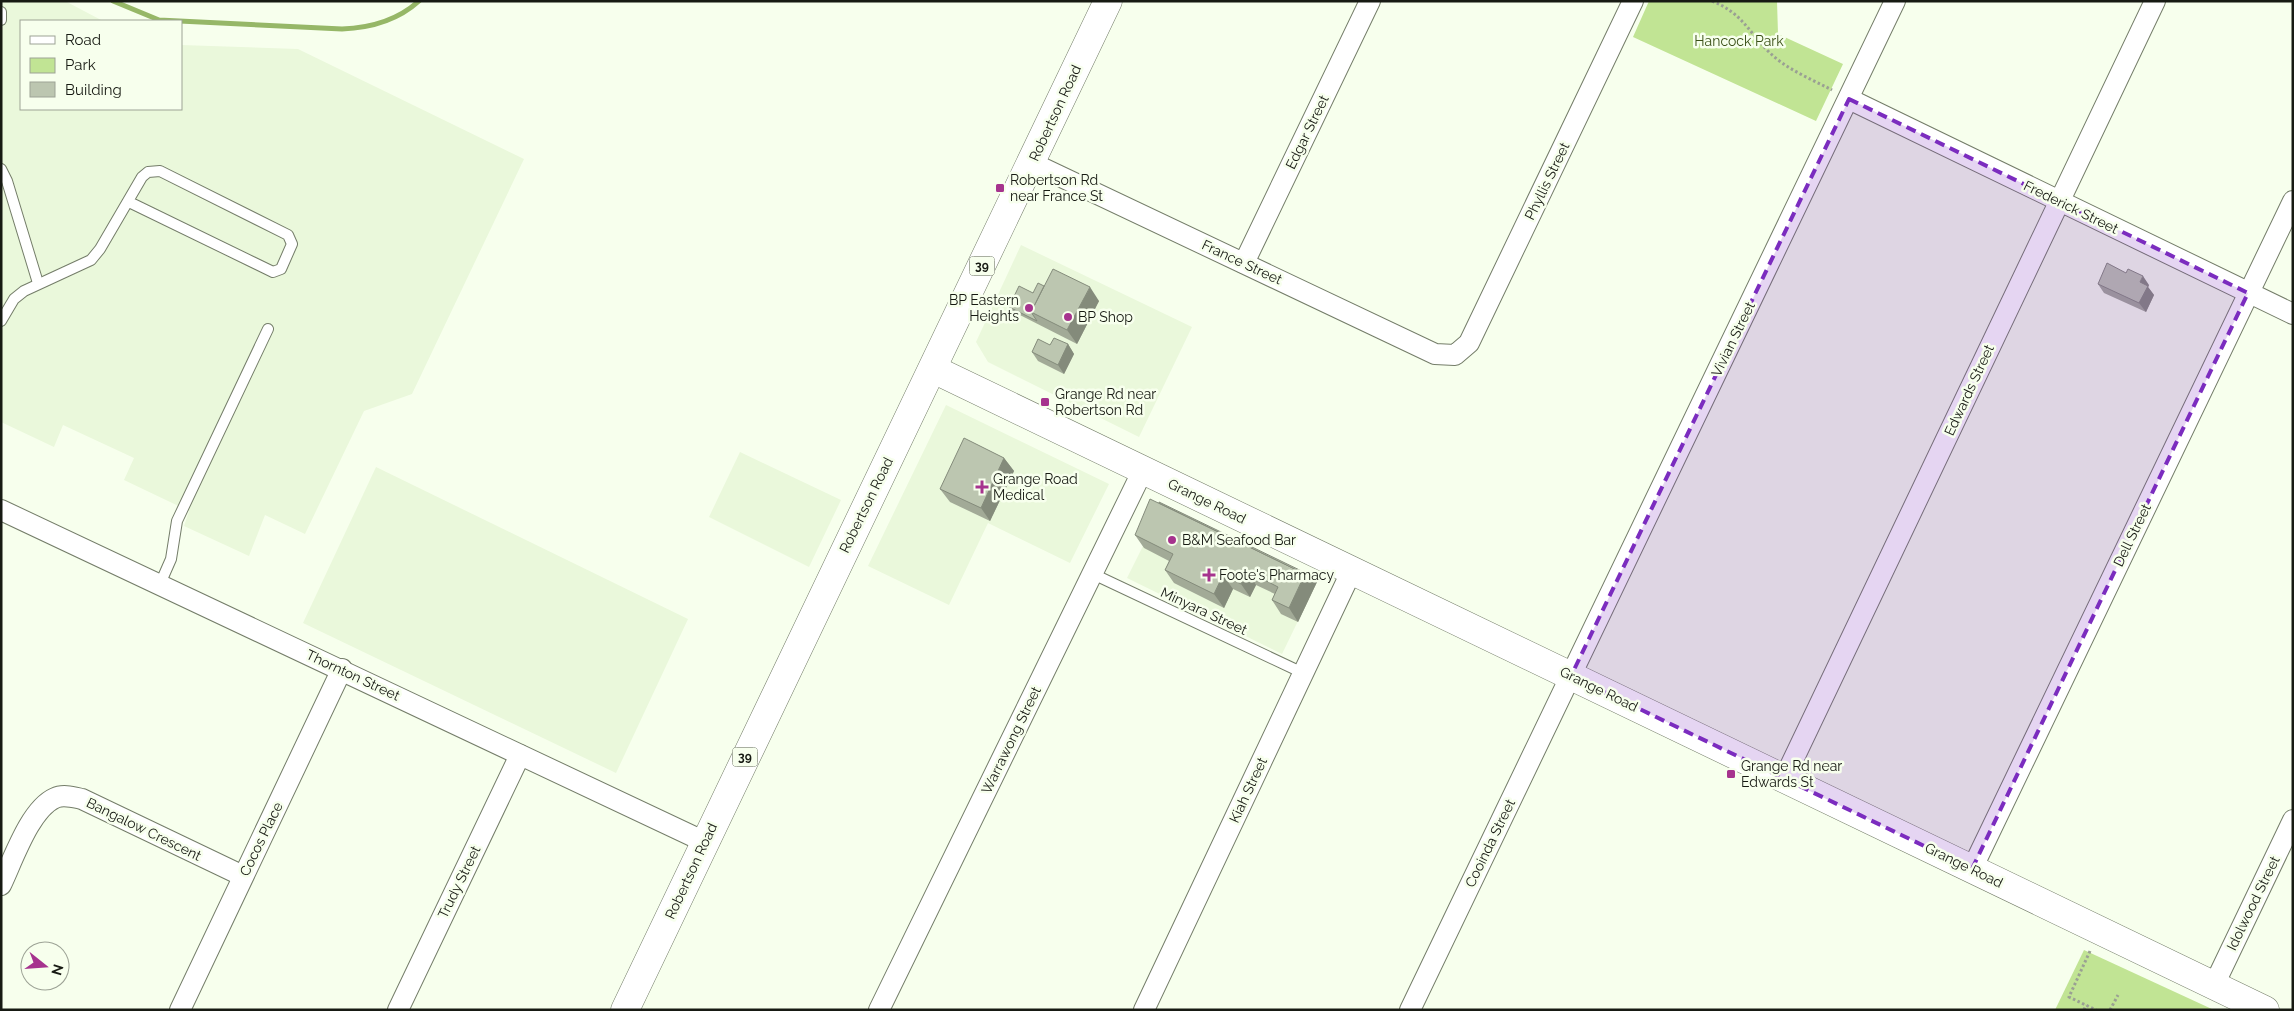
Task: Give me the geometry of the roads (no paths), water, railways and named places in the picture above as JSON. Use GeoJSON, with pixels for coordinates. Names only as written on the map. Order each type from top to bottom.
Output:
{"type":"FeatureCollection","features":[{"type":"Feature","properties":{"kind":"main road","name":"Robertson Road"},"geometry":{"type":"LineString","coordinates":[[625,1010],[1108,1]]}},
{"type":"Feature","properties":{"kind":"main road","name":"Grange Road"},"geometry":{"type":"LineString","coordinates":[[933,369],[2264,1010]]}},
{"type":"Feature","properties":{"kind":"street","name":"Edgar Street"},"geometry":{"type":"LineString","coordinates":[[1244,263],[1370,1]]}},
{"type":"Feature","properties":{"kind":"street","name":"Phyllis Street"},"geometry":{"type":"LineString","coordinates":[[1454,355],[1469,343],[1633,1]]}},
{"type":"Feature","properties":{"kind":"street","name":"Vivian Street"},"geometry":{"type":"LineString","coordinates":[[1571,676],[1895,1]]}},
{"type":"Feature","properties":{"kind":"street","name":"Edwards Street"},"geometry":{"type":"LineString","coordinates":[[1784,779],[2155,1]]}},
{"type":"Feature","properties":{"kind":"street","name":"Frederick Street"},"geometry":{"type":"LineString","coordinates":[[1849,99],[2293,314]]}},
{"type":"Feature","properties":{"kind":"street","name":"France Street"},"geometry":{"type":"LineString","coordinates":[[1032,163],[1435,354],[1454,355]]}},
{"type":"Feature","properties":{"kind":"street","name":"Dell Street"},"geometry":{"type":"LineString","coordinates":[[1972,869],[2293,201]]}},
{"type":"Feature","properties":{"kind":"street","name":"Warrawong Street"},"geometry":{"type":"LineString","coordinates":[[879,1010],[1143,470]]}},
{"type":"Feature","properties":{"kind":"street","name":"Thornton Street"},"geometry":{"type":"LineString","coordinates":[[1,510],[342,669],[704,842]]}},
{"type":"Feature","properties":{"kind":"street","name":"Kiah Street"},"geometry":{"type":"LineString","coordinates":[[1144,1010],[1352,570]]}},
{"type":"Feature","properties":{"kind":"street","name":"Cocos Place"},"geometry":{"type":"LineString","coordinates":[[180,1010],[342,669]]}},
{"type":"Feature","properties":{"kind":"street","name":"Cooinda Street"},"geometry":{"type":"LineString","coordinates":[[1410,1010],[1571,676]]}},
{"type":"Feature","properties":{"kind":"street","name":"Trudy Street"},"geometry":{"type":"LineString","coordinates":[[398,1010],[520,755]]}},
{"type":"Feature","properties":{"kind":"street","name":"Bangalow Crescent"},"geometry":{"type":"LineString","coordinates":[[1,885],[35,816],[45,804],[56,797],[69,796],[82,799],[243,876]]}},
{"type":"Feature","properties":{"kind":"street","name":"Idolwood Street"},"geometry":{"type":"LineString","coordinates":[[2214,986],[2293,820]]}},
{"type":"Feature","properties":{"kind":"lane"},"geometry":{"type":"LineString","coordinates":[[1,12],[1,20]]}},
{"type":"Feature","properties":{"kind":"lane"},"geometry":{"type":"LineString","coordinates":[[1,168],[7,181],[38,283]]}},
{"type":"Feature","properties":{"kind":"lane"},"geometry":{"type":"LineString","coordinates":[[1,321],[14,299],[38,283],[90,260],[100,250],[142,177],[148,172],[160,171],[288,235],[292,244],[281,269],[273,272],[128,202]]}},
{"type":"Feature","properties":{"kind":"lane"},"geometry":{"type":"LineString","coordinates":[[160,584],[170,559],[177,521],[268,329]]}},
{"type":"Feature","properties":{"kind":"lane","name":"Minyara Street"},"geometry":{"type":"LineString","coordinates":[[1093,574],[1303,674]]}},
{"type":"Feature","properties":{"kind":"waterway"},"geometry":{"type":"LineString","coordinates":[[113,1],[159,20]]}},
{"type":"Feature","properties":{"kind":"waterway"},"geometry":{"type":"LineString","coordinates":[[182,21],[342,29],[363,27],[383,22],[402,14],[419,1]]}},
{"type":"Feature","properties":{"kind":"place","name":"Robertson Rd near France St"},"geometry":{"type":"Point","coordinates":[1000,188]}},
{"type":"Feature","properties":{"kind":"place","name":"BP Eastern Heights"},"geometry":{"type":"Point","coordinates":[1029,308]}},
{"type":"Feature","properties":{"kind":"place","name":"BP Shop"},"geometry":{"type":"Point","coordinates":[1068,317]}},
{"type":"Feature","properties":{"kind":"place","name":"Grange Rd near Robertson Rd"},"geometry":{"type":"Point","coordinates":[1045,402]}},
{"type":"Feature","properties":{"kind":"place","name":"Grange Road Medical"},"geometry":{"type":"Point","coordinates":[982,487]}},
{"type":"Feature","properties":{"kind":"place","name":"B&M Seafood Bar"},"geometry":{"type":"Point","coordinates":[1172,540]}},
{"type":"Feature","properties":{"kind":"place","name":"Foote's Pharmacy"},"geometry":{"type":"Point","coordinates":[1209,575]}},
{"type":"Feature","properties":{"kind":"place","name":"Grange Rd near Edwards St"},"geometry":{"type":"Point","coordinates":[1731,774]}},
{"type":"Feature","properties":{"kind":"park label","name":"Hancock Park"},"geometry":{"type":"Point","coordinates":[1739,41]}}]}
